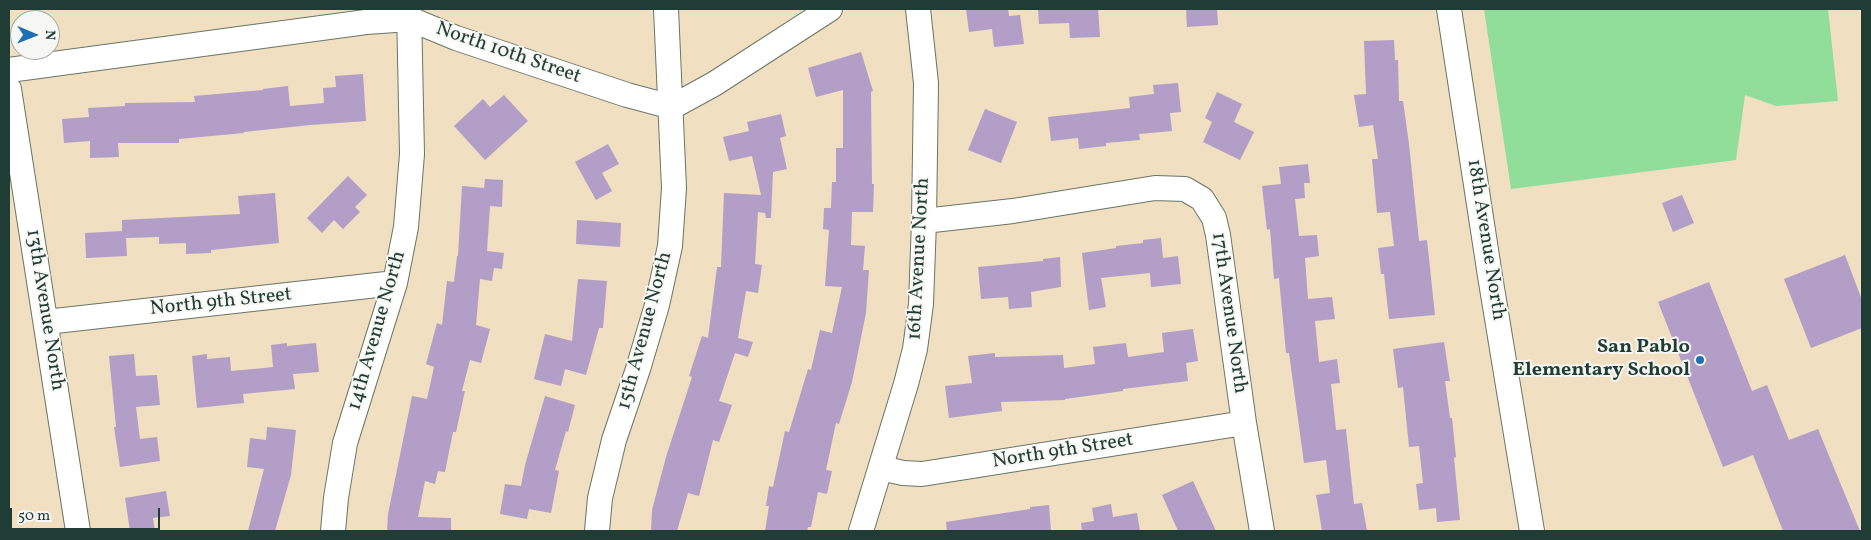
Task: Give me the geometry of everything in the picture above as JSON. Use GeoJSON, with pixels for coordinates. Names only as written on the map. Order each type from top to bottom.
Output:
{"type":"FeatureCollection","features":[{"type":"Feature","properties":{"kind":"street","name":"15th Avenue North"},"geometry":{"type":"LineString","coordinates":[[597,531],[600,498],[614,440],[657,305],[670,246],[674,188],[672,106],[666,9]]}},
{"type":"Feature","properties":{"kind":"street"},"geometry":{"type":"LineString","coordinates":[[672,106],[714,84],[830,9]]}},
{"type":"Feature","properties":{"kind":"street","name":"16th Avenue North"},"geometry":{"type":"LineString","coordinates":[[861,531],[915,349],[921,304],[926,83],[918,9]]}},
{"type":"Feature","properties":{"kind":"street","name":"18th Avenue North"},"geometry":{"type":"LineString","coordinates":[[1449,9],[1532,531]]}},
{"type":"Feature","properties":{"kind":"street","name":"North 10th Street"},"geometry":{"type":"LineString","coordinates":[[9,70],[366,22],[409,14],[456,38],[627,94],[672,106]]}},
{"type":"Feature","properties":{"kind":"street","name":"14th Avenue North"},"geometry":{"type":"LineString","coordinates":[[333,531],[345,443],[395,284],[406,226],[412,154],[409,14]]}},
{"type":"Feature","properties":{"kind":"street","name":"13th Avenue North"},"geometry":{"type":"LineString","coordinates":[[9,89],[78,531]]}},
{"type":"Feature","properties":{"kind":"street","name":"17th Avenue North"},"geometry":{"type":"LineString","coordinates":[[924,221],[1013,212],[1155,188],[1185,189],[1202,200],[1214,218],[1218,235],[1244,423],[1262,531]]}},
{"type":"Feature","properties":{"kind":"street","name":"North 9th Street"},"geometry":{"type":"LineString","coordinates":[[46,322],[395,284]]}},
{"type":"Feature","properties":{"kind":"street","name":"North 9th Street"},"geometry":{"type":"LineString","coordinates":[[881,468],[903,473],[922,474],[1244,423]]}},
{"type":"Feature","properties":{"kind":"green space"},"geometry":{"type":"Polygon","coordinates":[[[1484,9],[1828,9],[1838,101],[1776,106],[1745,95],[1736,160],[1511,189],[1484,9]]]}},
{"type":"Feature","properties":{"kind":"building"},"geometry":{"type":"Polygon","coordinates":[[[966,9],[1008,9],[1009,16],[1020,15],[1024,44],[994,47],[992,29],[969,32],[966,9]]]}},
{"type":"Feature","properties":{"kind":"building"},"geometry":{"type":"Polygon","coordinates":[[[1038,9],[1098,9],[1100,37],[1070,38],[1069,23],[1039,24],[1038,9]]]}},
{"type":"Feature","properties":{"kind":"building"},"geometry":{"type":"Polygon","coordinates":[[[1186,9],[1217,9],[1218,25],[1187,27],[1186,9]]]}},
{"type":"Feature","properties":{"kind":"building"},"geometry":{"type":"Polygon","coordinates":[[[1394,40],[1395,60],[1398,60],[1399,101],[1403,101],[1419,241],[1427,240],[1435,315],[1389,319],[1384,274],[1381,274],[1378,248],[1394,246],[1390,212],[1377,213],[1372,159],[1378,159],[1373,125],[1359,127],[1354,95],[1366,94],[1364,41],[1394,40]]]}},
{"type":"Feature","properties":{"kind":"building"},"geometry":{"type":"Polygon","coordinates":[[[861,52],[873,91],[871,92],[873,212],[852,212],[851,245],[865,246],[863,270],[869,270],[866,313],[852,382],[839,424],[836,423],[826,470],[832,471],[827,494],[818,492],[811,527],[808,527],[807,531],[765,531],[769,506],[766,506],[769,486],[773,487],[785,431],[789,432],[808,369],[811,370],[820,330],[832,333],[842,287],[825,286],[829,230],[823,229],[824,208],[831,208],[832,182],[836,182],[836,148],[843,148],[843,90],[816,97],[808,68],[861,52]]]}},
{"type":"Feature","properties":{"kind":"building"},"geometry":{"type":"Polygon","coordinates":[[[363,74],[366,121],[179,139],[179,143],[118,143],[119,157],[90,158],[90,141],[64,143],[62,119],[89,117],[88,108],[125,106],[125,103],[195,102],[194,96],[288,86],[290,106],[324,103],[323,88],[336,87],[335,76],[363,74]]]}},
{"type":"Feature","properties":{"kind":"building"},"geometry":{"type":"Polygon","coordinates":[[[1178,83],[1181,112],[1170,113],[1172,131],[1139,134],[1140,140],[1106,143],[1106,146],[1079,149],[1078,138],[1051,141],[1048,117],[1130,108],[1129,97],[1154,94],[1153,85],[1178,83]]]}},
{"type":"Feature","properties":{"kind":"building"},"geometry":{"type":"Polygon","coordinates":[[[1217,92],[1242,104],[1234,122],[1254,132],[1240,160],[1203,142],[1212,122],[1205,118],[1217,92]]]}},
{"type":"Feature","properties":{"kind":"building"},"geometry":{"type":"Polygon","coordinates":[[[504,95],[528,121],[485,160],[454,126],[483,99],[490,107],[504,95]]]}},
{"type":"Feature","properties":{"kind":"building"},"geometry":{"type":"Polygon","coordinates":[[[985,109],[1017,122],[1001,163],[968,150],[985,109]]]}},
{"type":"Feature","properties":{"kind":"building"},"geometry":{"type":"Polygon","coordinates":[[[781,114],[786,136],[780,138],[787,169],[773,172],[771,218],[766,218],[765,213],[758,212],[755,264],[762,265],[758,293],[746,291],[738,338],[753,342],[748,357],[735,353],[719,401],[732,405],[719,442],[713,440],[699,496],[688,493],[677,531],[651,531],[652,510],[666,457],[692,377],[689,376],[702,336],[708,338],[717,267],[721,267],[724,193],[761,195],[752,156],[729,161],[723,137],[749,131],[747,122],[781,114]]]}},
{"type":"Feature","properties":{"kind":"building"},"geometry":{"type":"Polygon","coordinates":[[[608,144],[619,164],[602,173],[612,191],[596,200],[575,162],[608,144]]]}},
{"type":"Feature","properties":{"kind":"building"},"geometry":{"type":"Polygon","coordinates":[[[1308,164],[1310,183],[1304,183],[1305,198],[1295,199],[1299,236],[1317,235],[1319,256],[1305,258],[1308,299],[1332,297],[1335,319],[1315,321],[1319,362],[1337,359],[1340,383],[1331,384],[1336,430],[1346,429],[1354,504],[1362,503],[1367,531],[1322,531],[1316,495],[1330,493],[1326,460],[1304,463],[1289,353],[1286,353],[1279,278],[1274,279],[1270,229],[1267,230],[1262,186],[1281,184],[1279,167],[1308,164]]]}},
{"type":"Feature","properties":{"kind":"building"},"geometry":{"type":"Polygon","coordinates":[[[348,176],[367,195],[355,207],[360,212],[343,229],[334,220],[322,233],[307,218],[348,176]]]}},
{"type":"Feature","properties":{"kind":"building"},"geometry":{"type":"Polygon","coordinates":[[[485,179],[503,180],[502,207],[490,206],[487,251],[504,253],[502,269],[494,268],[492,281],[480,279],[476,325],[490,329],[481,363],[470,360],[462,391],[465,391],[456,432],[453,432],[445,472],[438,471],[435,484],[425,481],[418,517],[451,518],[451,531],[387,531],[388,514],[412,396],[427,399],[434,367],[426,364],[437,323],[442,325],[447,281],[454,282],[458,256],[462,186],[484,188],[485,179]]]}},
{"type":"Feature","properties":{"kind":"building"},"geometry":{"type":"Polygon","coordinates":[[[275,193],[279,243],[211,250],[211,253],[186,254],[186,243],[159,244],[159,237],[126,238],[127,256],[86,258],[85,233],[122,231],[122,220],[240,214],[238,196],[275,193]]]}},
{"type":"Feature","properties":{"kind":"building"},"geometry":{"type":"Polygon","coordinates":[[[1682,195],[1694,223],[1673,232],[1662,203],[1682,195]]]}},
{"type":"Feature","properties":{"kind":"building"},"geometry":{"type":"Polygon","coordinates":[[[577,220],[621,223],[620,247],[576,244],[577,220]]]}},
{"type":"Feature","properties":{"kind":"building"},"geometry":{"type":"Polygon","coordinates":[[[1161,238],[1163,258],[1178,256],[1181,284],[1151,287],[1150,273],[1101,278],[1106,307],[1089,310],[1082,253],[1143,243],[1143,240],[1161,238]]]}},
{"type":"Feature","properties":{"kind":"building"},"geometry":{"type":"Polygon","coordinates":[[[1845,255],[1862,300],[1862,328],[1811,348],[1784,279],[1845,255]]]}},
{"type":"Feature","properties":{"kind":"building"},"geometry":{"type":"Polygon","coordinates":[[[1060,257],[1061,287],[1031,292],[1032,307],[1009,309],[1008,297],[981,299],[978,267],[1043,261],[1043,259],[1060,257]]]}},
{"type":"Feature","properties":{"kind":"building"},"geometry":{"type":"Polygon","coordinates":[[[578,279],[607,281],[603,328],[599,328],[586,375],[565,369],[561,386],[534,379],[545,334],[572,341],[578,279]]]}},
{"type":"Feature","properties":{"kind":"building"},"geometry":{"type":"Polygon","coordinates":[[[1709,282],[1752,391],[1767,385],[1789,440],[1818,429],[1860,531],[1783,531],[1753,455],[1723,467],[1658,302],[1709,282]]]}},
{"type":"Feature","properties":{"kind":"building"},"geometry":{"type":"Polygon","coordinates":[[[1193,329],[1198,361],[1186,363],[1188,381],[1123,389],[1123,391],[1065,400],[1001,402],[1002,411],[949,418],[945,386],[972,383],[968,356],[995,353],[995,357],[1063,355],[1064,368],[1095,364],[1093,347],[1126,343],[1128,357],[1164,352],[1162,333],[1193,329]]]}},
{"type":"Feature","properties":{"kind":"building"},"geometry":{"type":"Polygon","coordinates":[[[1444,342],[1450,381],[1445,381],[1450,418],[1452,418],[1460,520],[1437,522],[1436,508],[1419,510],[1416,484],[1423,483],[1419,446],[1409,447],[1403,387],[1398,388],[1393,349],[1444,342]]]}},
{"type":"Feature","properties":{"kind":"building"},"geometry":{"type":"Polygon","coordinates":[[[287,343],[287,346],[316,343],[319,372],[293,374],[295,389],[243,394],[244,403],[197,408],[192,356],[207,354],[207,359],[230,357],[231,371],[273,367],[271,345],[287,343]]]}},
{"type":"Feature","properties":{"kind":"building"},"geometry":{"type":"Polygon","coordinates":[[[134,354],[136,376],[157,375],[160,405],[136,407],[140,439],[157,437],[160,461],[120,467],[114,427],[116,427],[109,356],[134,354]]]}},
{"type":"Feature","properties":{"kind":"building"},"geometry":{"type":"Polygon","coordinates":[[[545,396],[575,405],[555,470],[559,471],[551,513],[529,509],[527,519],[500,514],[505,484],[521,486],[525,465],[545,396]]]}},
{"type":"Feature","properties":{"kind":"building"},"geometry":{"type":"Polygon","coordinates":[[[267,427],[296,430],[291,475],[275,531],[248,531],[264,469],[247,467],[250,438],[266,440],[267,427]]]}},
{"type":"Feature","properties":{"kind":"building"},"geometry":{"type":"Polygon","coordinates":[[[1193,481],[1216,531],[1178,531],[1162,495],[1193,481]]]}},
{"type":"Feature","properties":{"kind":"building"},"geometry":{"type":"Polygon","coordinates":[[[166,491],[170,516],[153,518],[155,531],[130,531],[125,498],[166,491]]]}},
{"type":"Feature","properties":{"kind":"building"},"geometry":{"type":"Polygon","coordinates":[[[1111,504],[1113,517],[1137,513],[1140,531],[1082,531],[1081,523],[1094,521],[1092,508],[1111,504]]]}},
{"type":"Feature","properties":{"kind":"building"},"geometry":{"type":"Polygon","coordinates":[[[1049,505],[1051,531],[947,531],[946,522],[1049,505]]]}},
{"type":"Feature","properties":{"kind":"place","name":"San Pablo Elementary School"},"geometry":{"type":"Point","coordinates":[1700,360]}}]}
